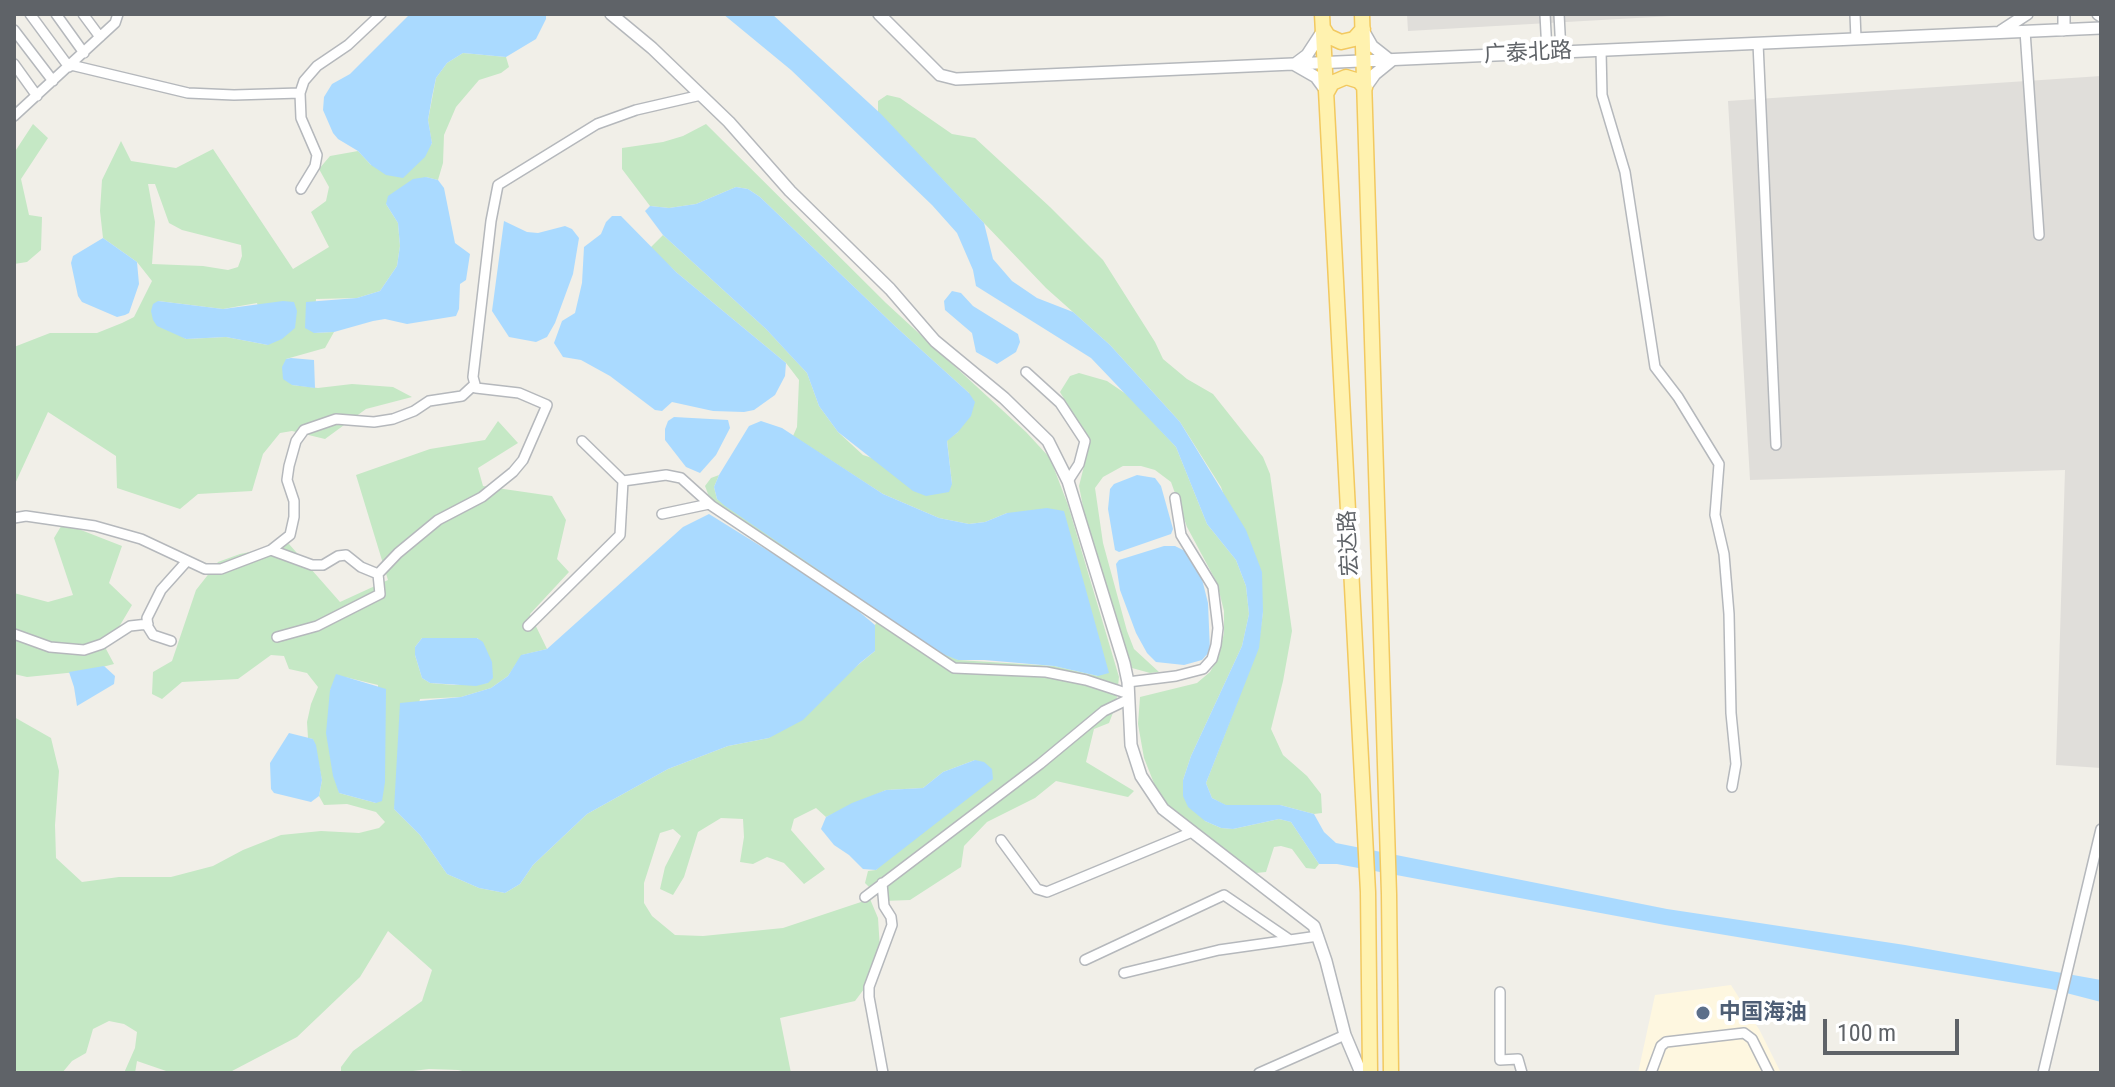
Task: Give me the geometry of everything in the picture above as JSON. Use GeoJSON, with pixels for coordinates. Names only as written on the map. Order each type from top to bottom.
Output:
{"type":"FeatureCollection","features":[{"type":"Feature","properties":{"kind":"main road"},"geometry":{"type":"LineString","coordinates":[[1323,21],[1328,36],[1341,42],[1354,39],[1362,22]]}},
{"type":"Feature","properties":{"kind":"main road","name":"宏达路"},"geometry":{"type":"LineString","coordinates":[[1323,21],[1368,892],[1370,1073]]}},
{"type":"Feature","properties":{"kind":"main road","name":"宏达路"},"geometry":{"type":"LineString","coordinates":[[1362,22],[1389,894],[1391,1073]]}},
{"type":"Feature","properties":{"kind":"main road"},"geometry":{"type":"LineString","coordinates":[[1327,92],[1336,80],[1346,77],[1359,81],[1365,88]]}},
{"type":"Feature","properties":{"kind":"street"},"geometry":{"type":"LineString","coordinates":[[30,14],[70,66],[188,93],[300,93]]}},
{"type":"Feature","properties":{"kind":"street"},"geometry":{"type":"LineString","coordinates":[[56,14],[84,53]]}},
{"type":"Feature","properties":{"kind":"street"},"geometry":{"type":"LineString","coordinates":[[83,14],[100,37]]}},
{"type":"Feature","properties":{"kind":"street"},"geometry":{"type":"LineString","coordinates":[[16,111],[84,53],[115,23],[118,14]]}},
{"type":"Feature","properties":{"kind":"street"},"geometry":{"type":"LineString","coordinates":[[301,189],[315,166],[317,155],[301,118],[300,93],[304,81],[317,66],[348,45],[381,14]]}},
{"type":"Feature","properties":{"kind":"street"},"geometry":{"type":"LineString","coordinates":[[611,14],[652,48],[729,122],[790,191],[890,289],[935,341],[1004,398],[1048,441],[1068,481],[1129,691],[1131,745],[1141,776],[1163,809],[1314,926],[1345,1035],[1361,1073]]}},
{"type":"Feature","properties":{"kind":"street","name":"广泰北路"},"geometry":{"type":"LineString","coordinates":[[879,14],[940,75],[956,79],[2101,28]]}},
{"type":"Feature","properties":{"kind":"street"},"geometry":{"type":"LineString","coordinates":[[1545,14],[1547,52]]}},
{"type":"Feature","properties":{"kind":"street"},"geometry":{"type":"LineString","coordinates":[[1559,14],[1561,52]]}},
{"type":"Feature","properties":{"kind":"street"},"geometry":{"type":"LineString","coordinates":[[1855,14],[1856,39]]}},
{"type":"Feature","properties":{"kind":"street"},"geometry":{"type":"LineString","coordinates":[[1999,33],[2027,14]]}},
{"type":"Feature","properties":{"kind":"street"},"geometry":{"type":"LineString","coordinates":[[2064,14],[2064,30]]}},
{"type":"Feature","properties":{"kind":"street"},"geometry":{"type":"LineString","coordinates":[[1323,21],[1313,49],[1295,64],[1316,77],[1327,92]]}},
{"type":"Feature","properties":{"kind":"street"},"geometry":{"type":"LineString","coordinates":[[1362,22],[1372,46],[1391,61],[1375,74],[1365,88]]}},
{"type":"Feature","properties":{"kind":"street"},"geometry":{"type":"LineString","coordinates":[[14,30],[53,81]]}},
{"type":"Feature","properties":{"kind":"street"},"geometry":{"type":"LineString","coordinates":[[2025,31],[2039,235]]}},
{"type":"Feature","properties":{"kind":"street"},"geometry":{"type":"LineString","coordinates":[[1758,43],[1776,445]]}},
{"type":"Feature","properties":{"kind":"street"},"geometry":{"type":"LineString","coordinates":[[1601,50],[1602,95],[1625,172],[1655,367],[1678,397],[1719,464],[1715,515],[1724,554],[1729,614],[1731,713],[1736,764],[1732,787]]}},
{"type":"Feature","properties":{"kind":"street"},"geometry":{"type":"LineString","coordinates":[[14,64],[37,96]]}},
{"type":"Feature","properties":{"kind":"street"},"geometry":{"type":"LineString","coordinates":[[277,637],[317,626],[380,594],[378,574],[398,553],[438,520],[482,497],[523,460],[547,405],[519,393],[476,388],[473,377],[482,289],[498,185],[597,124],[636,110],[701,95]]}},
{"type":"Feature","properties":{"kind":"street"},"geometry":{"type":"LineString","coordinates":[[1026,372],[1060,403],[1085,441],[1079,464],[1068,481]]}},
{"type":"Feature","properties":{"kind":"street"},"geometry":{"type":"LineString","coordinates":[[14,518],[26,516],[95,526],[141,539],[205,569],[221,569],[271,550],[290,535],[294,501],[287,480],[296,441],[304,430],[336,419],[374,422],[393,419],[429,401],[462,396],[475,384]]}},
{"type":"Feature","properties":{"kind":"street"},"geometry":{"type":"LineString","coordinates":[[528,626],[620,535],[623,481],[582,441]]}},
{"type":"Feature","properties":{"kind":"street"},"geometry":{"type":"LineString","coordinates":[[623,481],[666,475],[681,478],[709,504],[954,668],[1046,672],[1129,691]]}},
{"type":"Feature","properties":{"kind":"street"},"geometry":{"type":"LineString","coordinates":[[865,897],[1040,764],[1129,691],[1203,669],[1212,659],[1218,628],[1213,587],[1181,535],[1175,498]]}},
{"type":"Feature","properties":{"kind":"street"},"geometry":{"type":"LineString","coordinates":[[662,514],[709,504]]}},
{"type":"Feature","properties":{"kind":"street"},"geometry":{"type":"LineString","coordinates":[[271,550],[312,565],[323,565],[346,555],[361,567],[378,574]]}},
{"type":"Feature","properties":{"kind":"street"},"geometry":{"type":"LineString","coordinates":[[171,641],[153,635],[148,624],[150,607],[187,561]]}},
{"type":"Feature","properties":{"kind":"street"},"geometry":{"type":"LineString","coordinates":[[14,634],[50,647],[84,650],[102,644],[130,626],[148,624]]}},
{"type":"Feature","properties":{"kind":"street"},"geometry":{"type":"LineString","coordinates":[[2046,1070],[2101,829]]}},
{"type":"Feature","properties":{"kind":"street"},"geometry":{"type":"LineString","coordinates":[[1001,840],[1037,889],[1047,892],[1192,832]]}},
{"type":"Feature","properties":{"kind":"street"},"geometry":{"type":"LineString","coordinates":[[882,883],[884,906],[892,925],[869,987],[869,997],[883,1073]]}},
{"type":"Feature","properties":{"kind":"street"},"geometry":{"type":"LineString","coordinates":[[1085,960],[1224,895],[1290,940]]}},
{"type":"Feature","properties":{"kind":"street"},"geometry":{"type":"LineString","coordinates":[[1124,973],[1219,950],[1318,936]]}},
{"type":"Feature","properties":{"kind":"street"},"geometry":{"type":"LineString","coordinates":[[1500,992],[1500,1060],[1518,1059],[1522,1073]]}},
{"type":"Feature","properties":{"kind":"street"},"geometry":{"type":"LineString","coordinates":[[1651,1073],[1661,1046],[1666,1042],[1744,1033],[1752,1039],[1769,1073]]}},
{"type":"Feature","properties":{"kind":"street"},"geometry":{"type":"LineString","coordinates":[[1259,1073],[1345,1035]]}},
{"type":"Feature","properties":{"kind":"shaded area"},"geometry":{"type":"Polygon","coordinates":[[[1407,14],[1707,14],[1408,31],[1407,14]]]}},
{"type":"Feature","properties":{"kind":"shaded area"},"geometry":{"type":"Polygon","coordinates":[[[2101,76],[2101,768],[2056,765],[2065,470],[1750,480],[1728,101],[2101,76]]]}},
{"type":"Feature","properties":{"kind":"shaded area"},"geometry":{"type":"Polygon","coordinates":[[[1731,985],[1760,1031],[1781,1073],[1638,1073],[1655,995],[1731,985]]]}},
{"type":"Feature","properties":{"kind":"green space"},"geometry":{"type":"Polygon","coordinates":[[[463,53],[506,57],[509,67],[479,80],[456,107],[444,135],[443,163],[438,180],[426,177],[386,204],[398,223],[400,246],[397,266],[380,291],[357,298],[316,299],[314,333],[334,332],[325,348],[286,359],[292,385],[318,388],[352,384],[393,387],[412,397],[366,409],[325,439],[292,431],[280,433],[263,454],[252,491],[198,494],[180,509],[117,488],[116,456],[48,412],[14,486],[14,347],[50,333],[97,333],[122,323],[134,317],[152,281],[137,262],[103,238],[100,211],[102,180],[121,141],[131,161],[176,168],[213,149],[293,269],[329,247],[311,212],[326,201],[329,187],[319,169],[330,156],[358,151],[371,165],[432,144],[428,120],[436,78],[447,63],[463,53]],[[148,184],[155,222],[152,264],[228,270],[238,267],[242,256],[241,245],[182,230],[169,223],[155,184],[148,184]],[[158,301],[178,334],[186,339],[226,337],[268,345],[257,303],[223,309],[158,301]]]}},
{"type":"Feature","properties":{"kind":"green space"},"geometry":{"type":"Polygon","coordinates":[[[887,95],[900,98],[952,134],[975,138],[1050,207],[1103,260],[1163,359],[1187,379],[1213,394],[1263,457],[1270,474],[1292,631],[1271,729],[1283,755],[1307,776],[1321,794],[1322,813],[1314,814],[1280,805],[1225,805],[1212,798],[1206,783],[1258,648],[1263,612],[1221,487],[1180,422],[1110,345],[1046,288],[878,112],[878,101],[887,95]]]}},
{"type":"Feature","properties":{"kind":"green space"},"geometry":{"type":"Polygon","coordinates":[[[33,124],[48,138],[21,179],[29,215],[42,217],[41,250],[27,262],[14,264],[14,153],[33,124]]]}},
{"type":"Feature","properties":{"kind":"green space"},"geometry":{"type":"Polygon","coordinates":[[[706,124],[886,303],[1026,432],[1050,458],[1068,505],[1119,677],[1116,705],[1109,723],[1094,729],[1086,762],[1134,791],[1128,797],[1056,781],[1035,798],[987,822],[964,846],[961,867],[910,900],[883,901],[865,883],[868,871],[876,870],[975,760],[943,772],[923,788],[886,790],[826,817],[816,808],[794,819],[791,830],[825,869],[804,884],[784,863],[767,857],[753,864],[740,862],[743,819],[721,818],[698,832],[684,877],[673,895],[660,889],[665,867],[681,836],[673,829],[660,833],[644,883],[644,903],[652,916],[675,935],[703,936],[783,928],[870,899],[878,918],[880,949],[864,989],[855,1001],[780,1018],[791,1073],[471,1073],[429,1069],[397,1073],[341,1073],[341,1067],[353,1051],[422,1001],[432,970],[388,931],[360,977],[297,1037],[232,1071],[169,1072],[137,1061],[135,1073],[124,1073],[135,1048],[137,1032],[124,1024],[109,1021],[93,1029],[86,1053],[72,1061],[62,1073],[15,1073],[14,717],[51,738],[59,771],[56,858],[82,882],[119,877],[171,877],[213,866],[281,835],[321,831],[359,833],[379,828],[385,822],[376,812],[347,804],[324,805],[319,796],[322,780],[313,739],[308,738],[307,722],[318,687],[307,673],[289,669],[284,656],[271,655],[238,679],[182,682],[162,699],[152,694],[153,672],[172,661],[196,590],[218,562],[289,544],[340,602],[388,580],[356,475],[430,449],[485,440],[498,421],[518,443],[478,468],[483,486],[552,496],[566,520],[557,559],[569,572],[530,614],[547,649],[522,655],[508,676],[491,688],[461,697],[420,699],[394,809],[420,835],[447,874],[479,888],[505,893],[520,884],[533,865],[587,814],[668,769],[728,746],[769,738],[875,651],[875,625],[879,618],[711,502],[705,486],[711,478],[719,475],[714,487],[717,499],[958,660],[1054,666],[1098,676],[1007,513],[985,522],[969,524],[939,518],[883,494],[793,436],[797,427],[799,380],[786,363],[650,248],[663,235],[766,329],[807,373],[819,406],[838,432],[863,455],[952,484],[947,440],[958,432],[969,393],[748,189],[736,187],[696,204],[669,208],[650,206],[622,169],[622,148],[683,136],[706,124]],[[422,638],[415,647],[415,655],[422,678],[430,683],[454,685],[488,683],[478,638],[422,638]],[[345,677],[330,690],[339,793],[376,803],[378,685],[345,677]]]}},
{"type":"Feature","properties":{"kind":"green space"},"geometry":{"type":"Polygon","coordinates":[[[1079,373],[1107,381],[1129,396],[1176,447],[1207,524],[1236,560],[1246,586],[1249,614],[1242,646],[1183,780],[1205,821],[1221,828],[1233,829],[1279,819],[1291,822],[1319,864],[1315,869],[1306,868],[1292,849],[1281,846],[1274,847],[1266,872],[1256,873],[1159,796],[1144,758],[1138,724],[1140,697],[1197,683],[1210,672],[1218,658],[1224,633],[1224,611],[1217,583],[1187,527],[1171,482],[1155,470],[1141,466],[1123,466],[1103,477],[1095,488],[1103,543],[1127,631],[1134,649],[1159,672],[1132,668],[1121,642],[1079,486],[1088,439],[1060,392],[1070,376],[1079,373]]]}},
{"type":"Feature","properties":{"kind":"green space"},"geometry":{"type":"Polygon","coordinates":[[[63,523],[122,546],[109,583],[132,605],[106,649],[114,664],[87,671],[27,677],[14,674],[14,593],[48,602],[73,595],[54,538],[63,523]]]}},
{"type":"Feature","properties":{"kind":"water"},"geometry":{"type":"Polygon","coordinates":[[[410,14],[546,14],[546,19],[536,39],[506,57],[463,53],[447,63],[436,78],[432,97],[428,120],[432,143],[425,157],[403,178],[386,175],[338,139],[323,110],[324,97],[332,84],[350,74],[410,14]]]}},
{"type":"Feature","properties":{"kind":"water"},"geometry":{"type":"Polygon","coordinates":[[[723,14],[772,14],[881,114],[984,223],[993,259],[1012,281],[1037,298],[1073,312],[1110,345],[1180,422],[1246,530],[1262,572],[1263,612],[1259,648],[1206,783],[1212,798],[1226,805],[1280,805],[1314,814],[1324,832],[1336,843],[1667,909],[1905,945],[2101,980],[2101,1002],[2051,989],[1665,925],[1337,864],[1319,864],[1291,822],[1279,819],[1233,829],[1205,821],[1188,807],[1183,796],[1183,780],[1242,646],[1249,614],[1246,586],[1236,560],[1207,524],[1176,447],[1091,358],[976,286],[973,270],[957,233],[932,205],[791,70],[723,14]]]}},
{"type":"Feature","properties":{"kind":"water"},"geometry":{"type":"Polygon","coordinates":[[[426,177],[438,180],[444,188],[455,243],[470,254],[466,280],[460,284],[456,316],[407,324],[385,319],[334,332],[314,333],[305,328],[306,302],[357,298],[380,291],[397,266],[400,246],[398,223],[386,204],[388,196],[413,179],[426,177]]]}},
{"type":"Feature","properties":{"kind":"water"},"geometry":{"type":"Polygon","coordinates":[[[736,187],[748,189],[760,197],[969,393],[975,402],[971,416],[947,441],[952,484],[949,492],[926,496],[913,491],[838,432],[819,406],[807,373],[766,329],[663,235],[645,211],[650,206],[669,208],[696,204],[736,187]]]}},
{"type":"Feature","properties":{"kind":"water"},"geometry":{"type":"Polygon","coordinates":[[[612,216],[621,216],[676,272],[786,363],[785,376],[775,395],[754,410],[744,412],[713,411],[672,402],[662,411],[655,410],[610,376],[581,360],[563,357],[554,343],[562,321],[575,313],[582,283],[584,247],[601,234],[612,216]]]}},
{"type":"Feature","properties":{"kind":"water"},"geometry":{"type":"Polygon","coordinates":[[[504,221],[527,232],[538,233],[565,226],[579,238],[573,274],[555,323],[547,337],[536,342],[509,337],[492,311],[504,221]]]}},
{"type":"Feature","properties":{"kind":"water"},"geometry":{"type":"Polygon","coordinates":[[[103,238],[137,262],[139,284],[129,313],[117,317],[82,302],[71,263],[73,256],[103,238]]]}},
{"type":"Feature","properties":{"kind":"water"},"geometry":{"type":"Polygon","coordinates":[[[952,291],[961,293],[973,306],[1018,334],[1020,342],[1016,352],[997,364],[976,352],[972,333],[945,310],[944,301],[952,291]]]}},
{"type":"Feature","properties":{"kind":"water"},"geometry":{"type":"Polygon","coordinates":[[[158,301],[223,309],[294,302],[297,311],[295,328],[268,345],[226,337],[186,339],[157,326],[151,311],[158,301]]]}},
{"type":"Feature","properties":{"kind":"water"},"geometry":{"type":"Polygon","coordinates":[[[286,359],[314,360],[315,388],[292,385],[283,379],[282,367],[286,359]]]}},
{"type":"Feature","properties":{"kind":"water"},"geometry":{"type":"Polygon","coordinates":[[[674,417],[728,420],[730,428],[716,455],[700,473],[686,467],[665,440],[668,421],[674,417]]]}},
{"type":"Feature","properties":{"kind":"water"},"geometry":{"type":"Polygon","coordinates":[[[761,421],[782,428],[883,494],[939,518],[969,524],[985,522],[1007,513],[1047,508],[1064,511],[1109,673],[1098,676],[1054,666],[958,660],[940,653],[725,506],[717,499],[714,487],[719,475],[749,426],[761,421]]]}},
{"type":"Feature","properties":{"kind":"water"},"geometry":{"type":"Polygon","coordinates":[[[1137,475],[1155,478],[1161,486],[1173,529],[1171,534],[1119,552],[1115,550],[1108,509],[1110,489],[1114,484],[1137,475]]]}},
{"type":"Feature","properties":{"kind":"water"},"geometry":{"type":"Polygon","coordinates":[[[709,514],[838,594],[875,625],[875,651],[803,720],[769,738],[728,746],[668,769],[587,814],[533,865],[520,884],[505,893],[479,888],[447,874],[420,835],[394,809],[400,703],[461,697],[491,688],[508,676],[521,655],[547,649],[683,527],[709,514]]]}},
{"type":"Feature","properties":{"kind":"water"},"geometry":{"type":"Polygon","coordinates":[[[1164,546],[1175,546],[1187,552],[1202,579],[1208,603],[1210,651],[1202,660],[1184,665],[1156,662],[1147,653],[1120,590],[1116,564],[1119,560],[1164,546]]]}},
{"type":"Feature","properties":{"kind":"water"},"geometry":{"type":"Polygon","coordinates":[[[422,638],[477,638],[483,642],[492,662],[493,678],[476,686],[430,683],[422,678],[415,655],[415,647],[422,638]]]}},
{"type":"Feature","properties":{"kind":"water"},"geometry":{"type":"Polygon","coordinates":[[[104,666],[115,676],[114,684],[77,706],[69,672],[104,666]]]}},
{"type":"Feature","properties":{"kind":"water"},"geometry":{"type":"Polygon","coordinates":[[[336,674],[386,689],[382,801],[376,803],[339,793],[326,733],[330,690],[336,674]]]}},
{"type":"Feature","properties":{"kind":"water"},"geometry":{"type":"Polygon","coordinates":[[[289,733],[313,739],[316,745],[322,780],[319,796],[311,802],[274,793],[271,789],[270,763],[289,733]]]}},
{"type":"Feature","properties":{"kind":"water"},"geometry":{"type":"Polygon","coordinates":[[[975,760],[984,762],[992,769],[993,779],[876,870],[863,869],[834,845],[821,829],[826,817],[852,803],[886,790],[923,788],[943,772],[975,760]]]}},
{"type":"Feature","properties":{"kind":"place","name":"中国海油"},"geometry":{"type":"Point","coordinates":[1703,1013]}}]}
